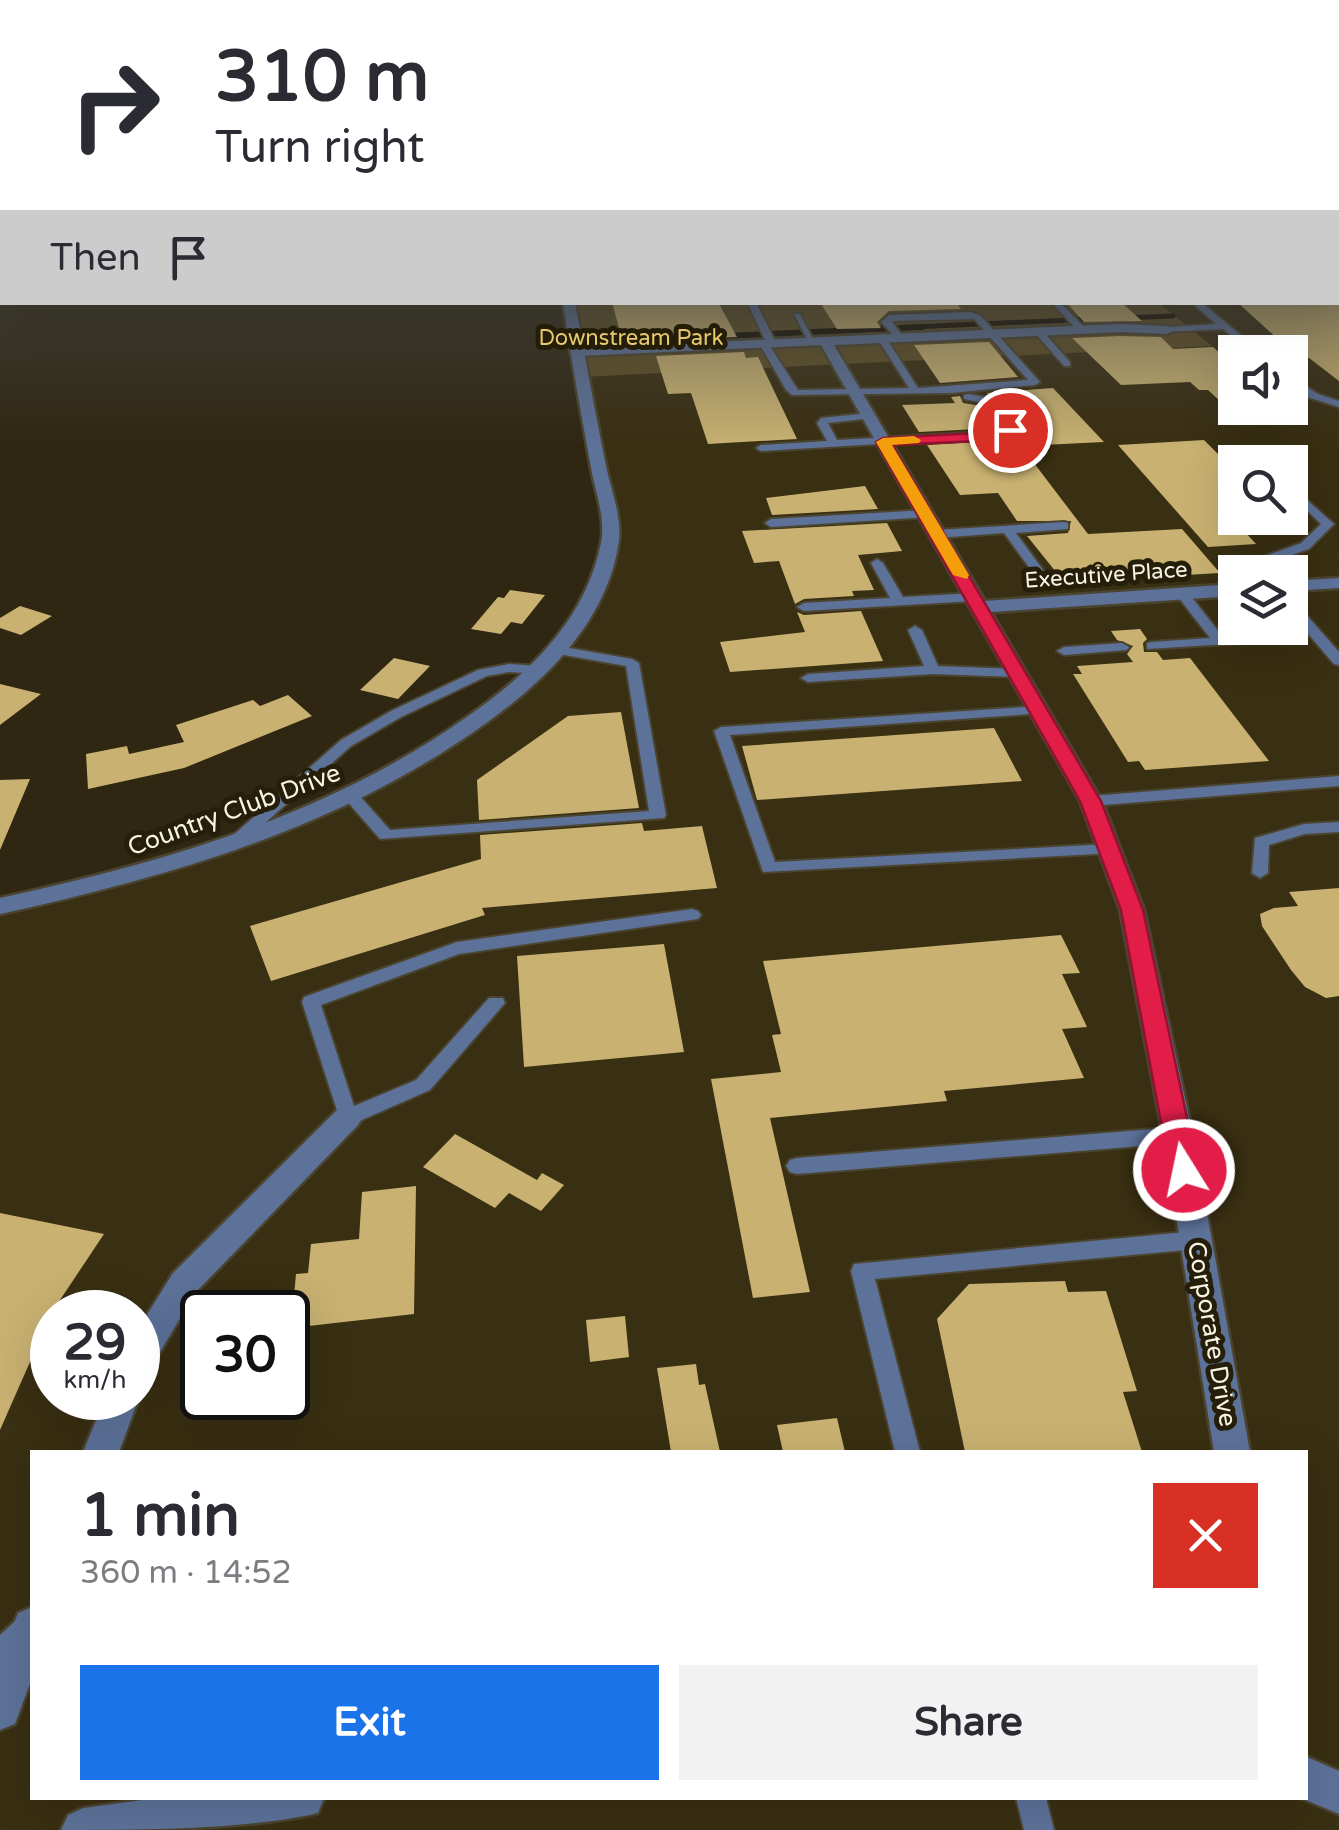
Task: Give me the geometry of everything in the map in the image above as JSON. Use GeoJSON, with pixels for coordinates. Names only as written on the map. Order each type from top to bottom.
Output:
{"type":"FeatureCollection","features":[{"type":"Feature","properties":{"kind":"street","name":"Country Club Drive"},"geometry":{"type":"LineString","coordinates":[[0,906],[125,880],[229,846],[352,797],[446,746],[542,670],[594,600],[612,538],[569,305]]}},
{"type":"Feature","properties":{"kind":"street"},"geometry":{"type":"LineString","coordinates":[[577,352],[1081,329],[1167,330]]}},
{"type":"Feature","properties":{"kind":"street","name":"Corporate Drive"},"geometry":{"type":"LineString","coordinates":[[818,341],[861,403],[1091,801],[1132,910],[1178,1135],[1232,1450]]}},
{"type":"Feature","properties":{"kind":"street"},"geometry":{"type":"LineString","coordinates":[[1308,585],[1339,583]]}},
{"type":"Feature","properties":{"kind":"street","name":"Executive Place"},"geometry":{"type":"LineString","coordinates":[[977,602],[1218,591]]}},
{"type":"Feature","properties":{"kind":"street"},"geometry":{"type":"LineString","coordinates":[[160,1322],[184,1283],[348,1117]]}},
{"type":"Feature","properties":{"kind":"street"},"geometry":{"type":"LineString","coordinates":[[102,1450],[113,1420]]}},
{"type":"Feature","properties":{"kind":"street"},"geometry":{"type":"LineString","coordinates":[[0,1663],[30,1632]]}},
{"type":"Feature","properties":{"kind":"street"},"geometry":{"type":"LineString","coordinates":[[0,1709],[30,1634]]}},
{"type":"Feature","properties":{"kind":"street"},"geometry":{"type":"LineString","coordinates":[[1308,1778],[1339,1793]]}},
{"type":"Feature","properties":{"kind":"street"},"geometry":{"type":"LineString","coordinates":[[83,1830],[141,1825],[291,1800]]}},
{"type":"Feature","properties":{"kind":"lane"},"geometry":{"type":"LineString","coordinates":[[751,305],[791,390],[861,403],[972,397],[987,400],[1010,430],[1008,434],[761,448]]}},
{"type":"Feature","properties":{"kind":"lane"},"geometry":{"type":"LineString","coordinates":[[1058,305],[1081,329]]}},
{"type":"Feature","properties":{"kind":"lane"},"geometry":{"type":"LineString","coordinates":[[1199,305],[1235,335]]}},
{"type":"Feature","properties":{"kind":"lane"},"geometry":{"type":"LineString","coordinates":[[834,444],[822,423],[861,403],[915,390],[1025,386],[1035,382],[992,333],[970,315],[913,316],[886,322],[898,337]]}},
{"type":"Feature","properties":{"kind":"lane"},"geometry":{"type":"LineString","coordinates":[[797,316],[818,341]]}},
{"type":"Feature","properties":{"kind":"lane"},"geometry":{"type":"LineString","coordinates":[[1167,330],[1224,326]]}},
{"type":"Feature","properties":{"kind":"lane"},"geometry":{"type":"LineString","coordinates":[[1038,331],[1067,364]]}},
{"type":"Feature","properties":{"kind":"lane"},"geometry":{"type":"LineString","coordinates":[[882,338],[915,390]]}},
{"type":"Feature","properties":{"kind":"lane"},"geometry":{"type":"LineString","coordinates":[[1308,392],[1339,404]]}},
{"type":"Feature","properties":{"kind":"lane"},"geometry":{"type":"LineString","coordinates":[[1280,555],[1305,546],[1328,524],[1308,505]]}},
{"type":"Feature","properties":{"kind":"lane"},"geometry":{"type":"LineString","coordinates":[[771,523],[932,524],[1007,529],[1064,526]]}},
{"type":"Feature","properties":{"kind":"lane"},"geometry":{"type":"LineString","coordinates":[[1007,529],[1043,578]]}},
{"type":"Feature","properties":{"kind":"lane"},"geometry":{"type":"LineString","coordinates":[[878,563],[899,602]]}},
{"type":"Feature","properties":{"kind":"lane"},"geometry":{"type":"LineString","coordinates":[[1180,593],[1218,640]]}},
{"type":"Feature","properties":{"kind":"lane"},"geometry":{"type":"LineString","coordinates":[[804,607],[977,602]]}},
{"type":"Feature","properties":{"kind":"lane"},"geometry":{"type":"LineString","coordinates":[[1308,626],[1339,661]]}},
{"type":"Feature","properties":{"kind":"lane"},"geometry":{"type":"LineString","coordinates":[[914,630],[933,670]]}},
{"type":"Feature","properties":{"kind":"lane"},"geometry":{"type":"LineString","coordinates":[[1152,646],[1218,641]]}},
{"type":"Feature","properties":{"kind":"lane"},"geometry":{"type":"LineString","coordinates":[[1064,651],[1122,647]]}},
{"type":"Feature","properties":{"kind":"lane"},"geometry":{"type":"LineString","coordinates":[[352,797],[386,835],[658,815],[632,663],[558,650]]}},
{"type":"Feature","properties":{"kind":"lane"},"geometry":{"type":"LineString","coordinates":[[229,846],[346,743],[379,724],[483,673],[509,668],[542,670]]}},
{"type":"Feature","properties":{"kind":"lane"},"geometry":{"type":"LineString","coordinates":[[808,678],[933,670],[1018,672]]}},
{"type":"Feature","properties":{"kind":"lane"},"geometry":{"type":"LineString","coordinates":[[1040,710],[721,731],[769,868],[1109,849]]}},
{"type":"Feature","properties":{"kind":"lane"},"geometry":{"type":"LineString","coordinates":[[1091,801],[1339,781]]}},
{"type":"Feature","properties":{"kind":"lane"},"geometry":{"type":"LineString","coordinates":[[1260,872],[1261,842],[1304,828],[1339,826]]}},
{"type":"Feature","properties":{"kind":"lane"},"geometry":{"type":"LineString","coordinates":[[496,1003],[423,1085],[348,1117],[311,1002],[457,948],[692,915]]}},
{"type":"Feature","properties":{"kind":"lane"},"geometry":{"type":"LineString","coordinates":[[797,1166],[1178,1135]]}},
{"type":"Feature","properties":{"kind":"lane"},"geometry":{"type":"LineString","coordinates":[[907,1450],[862,1271],[1196,1240]]}},
{"type":"Feature","properties":{"kind":"lane"},"geometry":{"type":"LineString","coordinates":[[1032,1800],[1039,1830]]}},
{"type":"Feature","properties":{"kind":"shaded area"},"geometry":{"type":"Polygon","coordinates":[[[569,305],[1339,305],[1339,1830],[0,1830],[0,906],[66,893],[372,788],[544,667],[609,550],[569,305]]]}},
{"type":"Feature","properties":{"kind":"green space","name":"Downstream Park"},"geometry":{"type":"Polygon","coordinates":[[[569,305],[1161,305],[1212,346],[581,377],[569,305]]]}},
{"type":"Feature","properties":{"kind":"building"},"geometry":{"type":"Polygon","coordinates":[[[613,305],[720,305],[737,337],[651,341],[649,333],[620,332],[613,305]]]}},
{"type":"Feature","properties":{"kind":"building"},"geometry":{"type":"Polygon","coordinates":[[[822,305],[958,305],[961,309],[889,311],[877,322],[881,328],[837,329],[822,305]]]}},
{"type":"Feature","properties":{"kind":"building"},"geometry":{"type":"Polygon","coordinates":[[[1069,305],[1124,305],[1142,321],[1084,322],[1069,305]]]}},
{"type":"Feature","properties":{"kind":"building"},"geometry":{"type":"Polygon","coordinates":[[[1240,305],[1339,305],[1339,381],[1308,357],[1308,335],[1273,335],[1240,305]]]}},
{"type":"Feature","properties":{"kind":"building"},"geometry":{"type":"Polygon","coordinates":[[[1161,337],[1173,349],[1213,347],[1218,351],[1218,399],[1190,382],[1121,385],[1072,338],[1161,337]]]}},
{"type":"Feature","properties":{"kind":"building"},"geometry":{"type":"Polygon","coordinates":[[[989,342],[1018,377],[940,383],[914,345],[989,342]]]}},
{"type":"Feature","properties":{"kind":"building"},"geometry":{"type":"Polygon","coordinates":[[[744,352],[746,358],[758,357],[797,439],[708,444],[691,393],[668,394],[656,356],[744,352]]]}},
{"type":"Feature","properties":{"kind":"building"},"geometry":{"type":"Polygon","coordinates":[[[1053,388],[1104,442],[1021,446],[1088,534],[1182,529],[1218,573],[1064,582],[1027,536],[1068,533],[1071,521],[1017,521],[998,493],[960,495],[927,445],[1012,440],[1019,428],[994,396],[986,393],[1053,388]]]}},
{"type":"Feature","properties":{"kind":"building"},"geometry":{"type":"Polygon","coordinates":[[[960,396],[963,403],[982,406],[998,428],[919,432],[902,405],[955,403],[951,397],[960,396]]]}},
{"type":"Feature","properties":{"kind":"building"},"geometry":{"type":"Polygon","coordinates":[[[1204,440],[1218,454],[1218,535],[1248,535],[1256,544],[1208,547],[1118,445],[1204,440]]]}},
{"type":"Feature","properties":{"kind":"building"},"geometry":{"type":"Polygon","coordinates":[[[865,486],[878,509],[772,515],[766,498],[865,486]]]}},
{"type":"Feature","properties":{"kind":"building"},"geometry":{"type":"Polygon","coordinates":[[[887,523],[902,551],[858,555],[874,590],[852,591],[854,596],[804,599],[795,604],[779,561],[754,563],[742,531],[887,523]]]}},
{"type":"Feature","properties":{"kind":"building"},"geometry":{"type":"Polygon","coordinates":[[[510,590],[545,595],[522,624],[511,622],[501,634],[471,629],[498,597],[504,598],[510,590]]]}},
{"type":"Feature","properties":{"kind":"building"},"geometry":{"type":"Polygon","coordinates":[[[20,606],[52,616],[21,635],[0,628],[0,618],[20,606]]]}},
{"type":"Feature","properties":{"kind":"building"},"geometry":{"type":"Polygon","coordinates":[[[861,611],[883,661],[730,672],[720,642],[805,632],[797,612],[804,615],[861,611]]]}},
{"type":"Feature","properties":{"kind":"building"},"geometry":{"type":"Polygon","coordinates":[[[1140,629],[1147,639],[1144,652],[1157,652],[1163,660],[1190,658],[1269,761],[1145,770],[1139,761],[1128,762],[1073,674],[1082,674],[1077,666],[1133,662],[1127,654],[1133,646],[1117,640],[1111,631],[1140,629]]]}},
{"type":"Feature","properties":{"kind":"building"},"geometry":{"type":"Polygon","coordinates":[[[394,658],[430,666],[398,699],[360,690],[394,658]]]}},
{"type":"Feature","properties":{"kind":"building"},"geometry":{"type":"Polygon","coordinates":[[[0,684],[41,694],[0,725],[0,684]]]}},
{"type":"Feature","properties":{"kind":"building"},"geometry":{"type":"Polygon","coordinates":[[[288,695],[312,716],[184,768],[88,789],[86,754],[127,746],[129,754],[184,742],[176,725],[253,700],[260,706],[288,695]]]}},
{"type":"Feature","properties":{"kind":"building"},"geometry":{"type":"Polygon","coordinates":[[[621,712],[639,808],[479,820],[477,780],[568,716],[621,712]]]}},
{"type":"Feature","properties":{"kind":"building"},"geometry":{"type":"Polygon","coordinates":[[[994,728],[1022,781],[757,800],[742,746],[994,728]]]}},
{"type":"Feature","properties":{"kind":"building"},"geometry":{"type":"Polygon","coordinates":[[[30,779],[0,850],[0,780],[30,779]]]}},
{"type":"Feature","properties":{"kind":"building"},"geometry":{"type":"Polygon","coordinates":[[[642,823],[644,831],[702,826],[717,888],[482,908],[485,915],[271,981],[250,926],[481,859],[480,835],[642,823]]]}},
{"type":"Feature","properties":{"kind":"building"},"geometry":{"type":"Polygon","coordinates":[[[1339,888],[1339,996],[1326,998],[1305,987],[1291,970],[1262,926],[1260,914],[1298,906],[1289,892],[1339,888]]]}},
{"type":"Feature","properties":{"kind":"building"},"geometry":{"type":"Polygon","coordinates":[[[1061,935],[1080,973],[1062,974],[1087,1027],[1062,1029],[1084,1078],[944,1091],[947,1101],[770,1118],[810,1292],[753,1298],[711,1079],[781,1072],[772,1035],[781,1034],[763,961],[1061,935]]]}},
{"type":"Feature","properties":{"kind":"building"},"geometry":{"type":"Polygon","coordinates":[[[664,944],[684,1052],[524,1067],[517,956],[664,944]]]}},
{"type":"Feature","properties":{"kind":"building"},"geometry":{"type":"Polygon","coordinates":[[[455,1134],[537,1180],[542,1173],[564,1185],[541,1211],[509,1193],[495,1208],[423,1167],[455,1134]]]}},
{"type":"Feature","properties":{"kind":"building"},"geometry":{"type":"Polygon","coordinates":[[[416,1186],[414,1314],[310,1326],[310,1290],[295,1290],[296,1274],[308,1273],[311,1244],[359,1239],[362,1192],[416,1186]]]}},
{"type":"Feature","properties":{"kind":"building"},"geometry":{"type":"Polygon","coordinates":[[[0,1213],[104,1234],[67,1290],[30,1290],[30,1362],[0,1430],[0,1213]]]}},
{"type":"Feature","properties":{"kind":"building"},"geometry":{"type":"Polygon","coordinates":[[[1065,1281],[1068,1292],[1106,1291],[1137,1391],[1123,1392],[1141,1450],[965,1450],[937,1319],[969,1284],[1065,1281]]]}},
{"type":"Feature","properties":{"kind":"building"},"geometry":{"type":"Polygon","coordinates":[[[625,1316],[629,1357],[590,1362],[586,1320],[625,1316]]]}},
{"type":"Feature","properties":{"kind":"building"},"geometry":{"type":"Polygon","coordinates":[[[696,1364],[699,1385],[705,1384],[720,1450],[671,1450],[657,1368],[696,1364]]]}},
{"type":"Feature","properties":{"kind":"building"},"geometry":{"type":"Polygon","coordinates":[[[837,1418],[845,1450],[783,1450],[777,1425],[837,1418]]]}},
{"type":"Feature","properties":{"kind":"waterway"},"geometry":{"type":"LineString","coordinates":[[1126,318],[1173,316]]}},
{"type":"Feature","properties":{"kind":"waterway"},"geometry":{"type":"LineString","coordinates":[[868,329],[1094,319]]}},
{"type":"Feature","properties":{"kind":"waterway"},"geometry":{"type":"LineString","coordinates":[[726,336],[922,327]]}},
{"type":"Feature","properties":{"kind":"waterway"},"geometry":{"type":"LineString","coordinates":[[575,342],[664,338]]}},
{"type":"Feature","properties":{"kind":"slow traffic"},"geometry":{"type":"LineString","coordinates":[[914,440],[883,442],[961,575]]}},
{"type":"Feature","properties":{"kind":"route"},"geometry":{"type":"LineString","coordinates":[[1010,430],[1001,436],[883,442],[1091,801],[1132,910],[1184,1170]]}}]}
